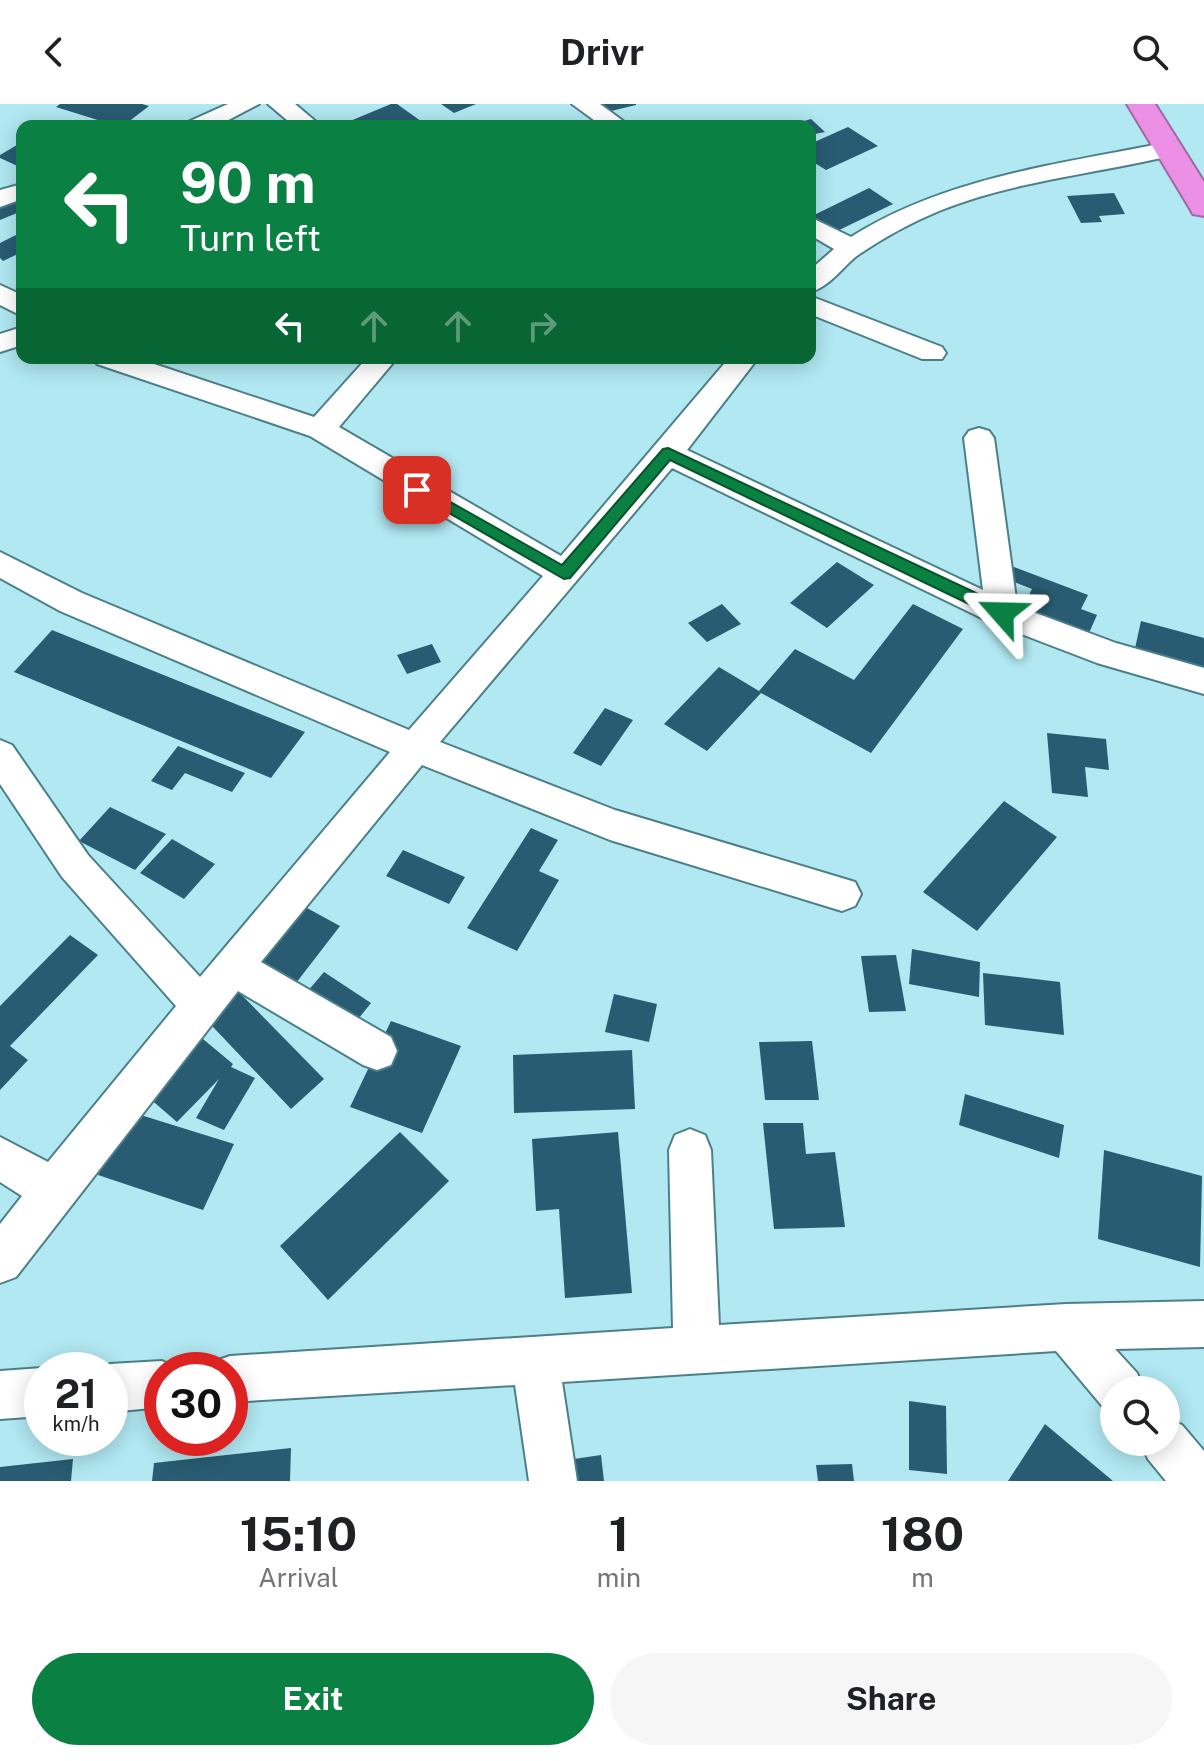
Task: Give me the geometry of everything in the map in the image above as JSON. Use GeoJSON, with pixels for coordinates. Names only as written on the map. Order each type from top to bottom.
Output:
{"type":"FeatureCollection","features":[{"type":"Feature","properties":{"kind":"highway"},"geometry":{"type":"LineString","coordinates":[[1141,104],[1204,207]]}},
{"type":"Feature","properties":{"kind":"street"},"geometry":{"type":"LineString","coordinates":[[211,120],[247,104]]}},
{"type":"Feature","properties":{"kind":"street"},"geometry":{"type":"LineString","coordinates":[[280,104],[301,120]]}},
{"type":"Feature","properties":{"kind":"street"},"geometry":{"type":"LineString","coordinates":[[584,104],[609,120]]}},
{"type":"Feature","properties":{"kind":"street"},"geometry":{"type":"LineString","coordinates":[[816,279],[876,230],[944,198],[1169,149]]}},
{"type":"Feature","properties":{"kind":"street"},"geometry":{"type":"LineString","coordinates":[[816,228],[852,248]]}},
{"type":"Feature","properties":{"kind":"street"},"geometry":{"type":"LineString","coordinates":[[816,306],[932,353]]}},
{"type":"Feature","properties":{"kind":"street"},"geometry":{"type":"LineString","coordinates":[[131,364],[320,429],[564,573]]}},
{"type":"Feature","properties":{"kind":"street"},"geometry":{"type":"LineString","coordinates":[[320,429],[378,364]]}},
{"type":"Feature","properties":{"kind":"street"},"geometry":{"type":"LineString","coordinates":[[0,1261],[201,1006],[668,453],[739,364]]}},
{"type":"Feature","properties":{"kind":"street"},"geometry":{"type":"LineString","coordinates":[[979,438],[1002,613]]}},
{"type":"Feature","properties":{"kind":"street"},"geometry":{"type":"LineString","coordinates":[[668,453],[1002,613],[1109,654],[1204,681]]}},
{"type":"Feature","properties":{"kind":"street"},"geometry":{"type":"LineString","coordinates":[[0,564],[71,602],[416,748],[610,824],[842,894]]}},
{"type":"Feature","properties":{"kind":"street"},"geometry":{"type":"LineString","coordinates":[[0,755],[75,866],[201,1006]]}},
{"type":"Feature","properties":{"kind":"street"},"geometry":{"type":"LineString","coordinates":[[235,968],[377,1051]]}},
{"type":"Feature","properties":{"kind":"street"},"geometry":{"type":"LineString","coordinates":[[690,1150],[697,1349]]}},
{"type":"Feature","properties":{"kind":"street"},"geometry":{"type":"LineString","coordinates":[[0,1158],[53,1190]]}},
{"type":"Feature","properties":{"kind":"street"},"geometry":{"type":"LineString","coordinates":[[248,1378],[1066,1327],[1204,1324]]}},
{"type":"Feature","properties":{"kind":"street"},"geometry":{"type":"LineString","coordinates":[[1066,1327],[1108,1376]]}},
{"type":"Feature","properties":{"kind":"street"},"geometry":{"type":"LineString","coordinates":[[535,1359],[553,1481]]}},
{"type":"Feature","properties":{"kind":"street"},"geometry":{"type":"LineString","coordinates":[[0,1395],[24,1393]]}},
{"type":"Feature","properties":{"kind":"street"},"geometry":{"type":"LineString","coordinates":[[1177,1456],[1198,1481]]}},
{"type":"Feature","properties":{"kind":"building"},"geometry":{"type":"Polygon","coordinates":[[[60,104],[149,106],[131,120],[98,120],[56,107],[60,104]]]}},
{"type":"Feature","properties":{"kind":"building"},"geometry":{"type":"Polygon","coordinates":[[[397,104],[419,120],[352,120],[397,104]]]}},
{"type":"Feature","properties":{"kind":"building"},"geometry":{"type":"Polygon","coordinates":[[[441,104],[476,104],[454,113],[441,104]]]}},
{"type":"Feature","properties":{"kind":"building"},"geometry":{"type":"Polygon","coordinates":[[[600,104],[636,104],[636,105],[607,112],[600,104]]]}},
{"type":"Feature","properties":{"kind":"building"},"geometry":{"type":"Polygon","coordinates":[[[816,124],[825,132],[816,134],[816,124]]]}},
{"type":"Feature","properties":{"kind":"building"},"geometry":{"type":"Polygon","coordinates":[[[848,127],[878,146],[826,170],[816,164],[816,141],[848,127]]]}},
{"type":"Feature","properties":{"kind":"building"},"geometry":{"type":"Polygon","coordinates":[[[16,146],[16,165],[0,158],[16,146]]]}},
{"type":"Feature","properties":{"kind":"building"},"geometry":{"type":"Polygon","coordinates":[[[869,188],[893,204],[833,233],[816,221],[816,214],[869,188]]]}},
{"type":"Feature","properties":{"kind":"building"},"geometry":{"type":"Polygon","coordinates":[[[1114,193],[1125,214],[1099,216],[1102,222],[1081,223],[1067,196],[1114,193]]]}},
{"type":"Feature","properties":{"kind":"building"},"geometry":{"type":"Polygon","coordinates":[[[16,198],[16,213],[0,220],[0,201],[16,198]]]}},
{"type":"Feature","properties":{"kind":"building"},"geometry":{"type":"Polygon","coordinates":[[[16,235],[16,255],[3,261],[0,258],[0,243],[16,235]]]}},
{"type":"Feature","properties":{"kind":"building"},"geometry":{"type":"Polygon","coordinates":[[[837,562],[874,585],[827,628],[790,603],[837,562]]]}},
{"type":"Feature","properties":{"kind":"building"},"geometry":{"type":"Polygon","coordinates":[[[1001,562],[1088,595],[1081,609],[1097,615],[1084,644],[1017,618],[1032,589],[1014,582],[1001,607],[1001,562]]]}},
{"type":"Feature","properties":{"kind":"building"},"geometry":{"type":"Polygon","coordinates":[[[722,604],[741,624],[707,642],[688,623],[722,604]]]}},
{"type":"Feature","properties":{"kind":"building"},"geometry":{"type":"Polygon","coordinates":[[[913,604],[963,629],[871,753],[761,693],[707,751],[664,724],[719,667],[759,691],[795,649],[854,680],[913,604]]]}},
{"type":"Feature","properties":{"kind":"building"},"geometry":{"type":"Polygon","coordinates":[[[1141,621],[1204,638],[1204,684],[1132,662],[1141,621]]]}},
{"type":"Feature","properties":{"kind":"building"},"geometry":{"type":"Polygon","coordinates":[[[52,630],[305,732],[271,778],[14,672],[52,630]]]}},
{"type":"Feature","properties":{"kind":"building"},"geometry":{"type":"Polygon","coordinates":[[[432,644],[441,662],[407,674],[397,655],[432,644]]]}},
{"type":"Feature","properties":{"kind":"building"},"geometry":{"type":"Polygon","coordinates":[[[605,708],[633,720],[601,766],[573,753],[605,708]]]}},
{"type":"Feature","properties":{"kind":"building"},"geometry":{"type":"Polygon","coordinates":[[[1047,733],[1106,739],[1109,770],[1085,767],[1088,797],[1052,793],[1047,733]]]}},
{"type":"Feature","properties":{"kind":"building"},"geometry":{"type":"Polygon","coordinates":[[[178,746],[245,773],[232,792],[185,773],[172,790],[151,781],[178,746]]]}},
{"type":"Feature","properties":{"kind":"building"},"geometry":{"type":"Polygon","coordinates":[[[1004,801],[1057,837],[977,931],[923,892],[1004,801]]]}},
{"type":"Feature","properties":{"kind":"building"},"geometry":{"type":"Polygon","coordinates":[[[110,807],[166,834],[135,870],[79,841],[110,807]]]}},
{"type":"Feature","properties":{"kind":"building"},"geometry":{"type":"Polygon","coordinates":[[[531,828],[558,840],[539,871],[559,880],[517,951],[467,928],[531,828]]]}},
{"type":"Feature","properties":{"kind":"building"},"geometry":{"type":"Polygon","coordinates":[[[172,839],[215,864],[184,899],[140,873],[172,839]]]}},
{"type":"Feature","properties":{"kind":"building"},"geometry":{"type":"Polygon","coordinates":[[[403,850],[465,877],[449,904],[386,876],[403,850]]]}},
{"type":"Feature","properties":{"kind":"building"},"geometry":{"type":"Polygon","coordinates":[[[296,902],[340,926],[283,1000],[238,974],[296,902]]]}},
{"type":"Feature","properties":{"kind":"building"},"geometry":{"type":"Polygon","coordinates":[[[70,935],[98,955],[10,1046],[28,1060],[0,1090],[0,1006],[70,935]]]}},
{"type":"Feature","properties":{"kind":"building"},"geometry":{"type":"Polygon","coordinates":[[[912,949],[980,962],[979,997],[909,984],[912,949]]]}},
{"type":"Feature","properties":{"kind":"building"},"geometry":{"type":"Polygon","coordinates":[[[896,955],[906,1011],[869,1012],[861,956],[896,955]]]}},
{"type":"Feature","properties":{"kind":"building"},"geometry":{"type":"Polygon","coordinates":[[[324,972],[371,1003],[343,1038],[295,1006],[324,972]]]}},
{"type":"Feature","properties":{"kind":"building"},"geometry":{"type":"Polygon","coordinates":[[[983,973],[1060,982],[1064,1035],[985,1025],[983,973]]]}},
{"type":"Feature","properties":{"kind":"building"},"geometry":{"type":"Polygon","coordinates":[[[228,981],[324,1079],[291,1109],[195,1008],[228,981]]]}},
{"type":"Feature","properties":{"kind":"building"},"geometry":{"type":"Polygon","coordinates":[[[614,994],[657,1004],[649,1042],[605,1032],[614,994]]]}},
{"type":"Feature","properties":{"kind":"building"},"geometry":{"type":"Polygon","coordinates":[[[391,1021],[461,1046],[422,1133],[350,1107],[391,1021]]]}},
{"type":"Feature","properties":{"kind":"building"},"geometry":{"type":"Polygon","coordinates":[[[191,1029],[233,1064],[231,1067],[255,1078],[224,1130],[196,1118],[219,1079],[177,1122],[134,1085],[191,1029]]]}},
{"type":"Feature","properties":{"kind":"building"},"geometry":{"type":"Polygon","coordinates":[[[812,1041],[819,1100],[765,1100],[759,1042],[812,1041]]]}},
{"type":"Feature","properties":{"kind":"building"},"geometry":{"type":"Polygon","coordinates":[[[632,1050],[635,1109],[514,1113],[513,1055],[632,1050]]]}},
{"type":"Feature","properties":{"kind":"building"},"geometry":{"type":"Polygon","coordinates":[[[965,1094],[1064,1125],[1059,1158],[959,1125],[965,1094]]]}},
{"type":"Feature","properties":{"kind":"building"},"geometry":{"type":"Polygon","coordinates":[[[131,1112],[234,1144],[203,1210],[98,1175],[131,1112]]]}},
{"type":"Feature","properties":{"kind":"building"},"geometry":{"type":"Polygon","coordinates":[[[763,1123],[803,1123],[806,1154],[835,1152],[845,1227],[774,1229],[763,1123]]]}},
{"type":"Feature","properties":{"kind":"building"},"geometry":{"type":"Polygon","coordinates":[[[400,1132],[449,1181],[328,1300],[280,1246],[400,1132]]]}},
{"type":"Feature","properties":{"kind":"building"},"geometry":{"type":"Polygon","coordinates":[[[618,1132],[632,1293],[565,1298],[559,1209],[536,1211],[532,1139],[618,1132]]]}},
{"type":"Feature","properties":{"kind":"building"},"geometry":{"type":"Polygon","coordinates":[[[1104,1150],[1202,1176],[1200,1267],[1098,1239],[1104,1150]]]}},
{"type":"Feature","properties":{"kind":"building"},"geometry":{"type":"Polygon","coordinates":[[[909,1401],[946,1406],[947,1474],[909,1470],[909,1401]]]}},
{"type":"Feature","properties":{"kind":"building"},"geometry":{"type":"Polygon","coordinates":[[[1045,1424],[1113,1481],[1008,1481],[1045,1424]]]}},
{"type":"Feature","properties":{"kind":"building"},"geometry":{"type":"Polygon","coordinates":[[[291,1448],[290,1481],[152,1481],[154,1463],[248,1456],[248,1453],[291,1448]]]}},
{"type":"Feature","properties":{"kind":"building"},"geometry":{"type":"Polygon","coordinates":[[[601,1455],[604,1481],[563,1481],[560,1461],[601,1455]]]}},
{"type":"Feature","properties":{"kind":"building"},"geometry":{"type":"Polygon","coordinates":[[[73,1459],[71,1481],[0,1481],[0,1467],[73,1459]]]}},
{"type":"Feature","properties":{"kind":"building"},"geometry":{"type":"Polygon","coordinates":[[[852,1464],[854,1481],[818,1481],[816,1465],[852,1464]]]}},
{"type":"Feature","properties":{"kind":"route"},"geometry":{"type":"LineString","coordinates":[[417,490],[564,573],[668,453],[1002,613]]}}]}
